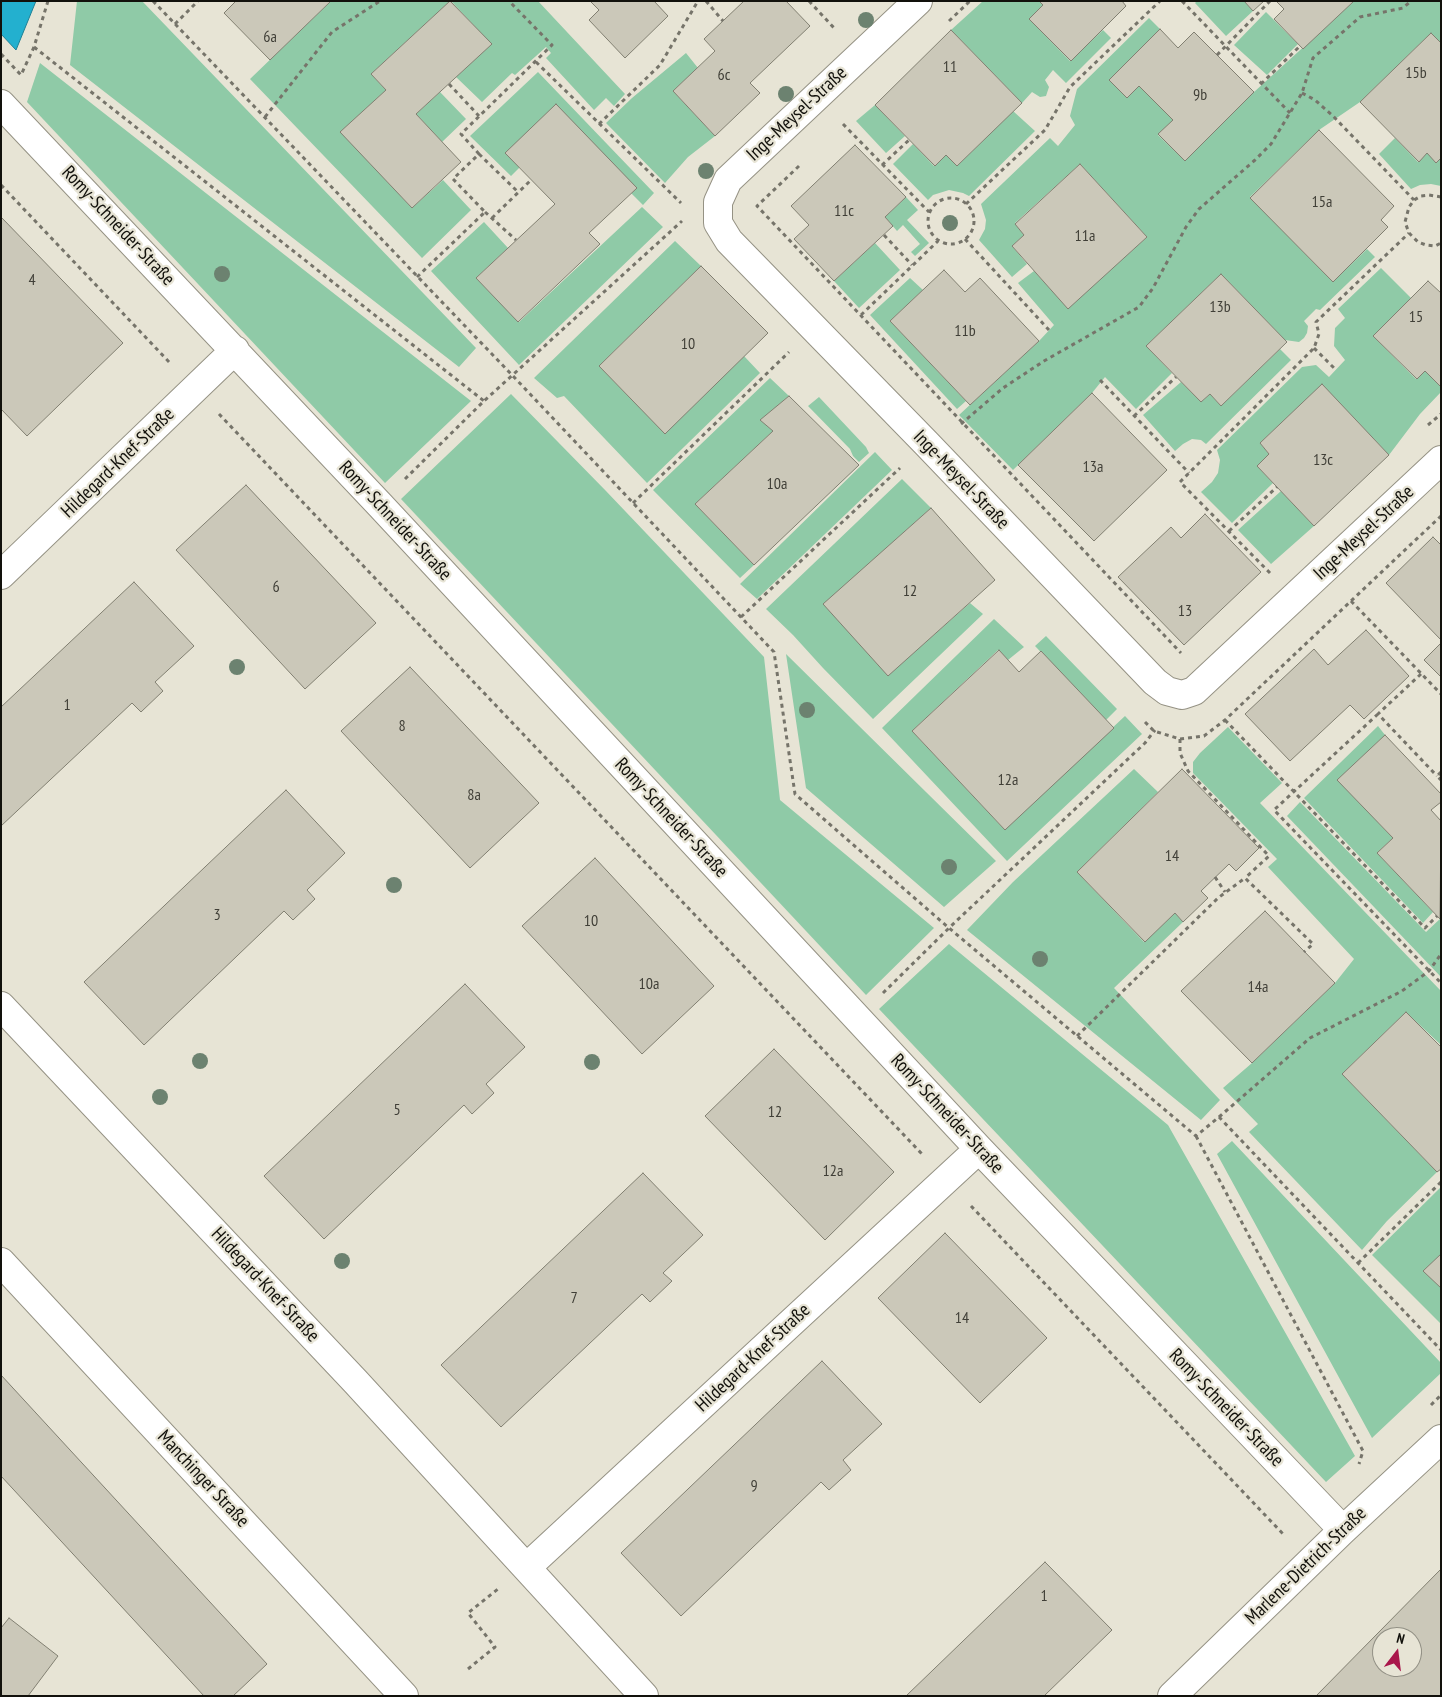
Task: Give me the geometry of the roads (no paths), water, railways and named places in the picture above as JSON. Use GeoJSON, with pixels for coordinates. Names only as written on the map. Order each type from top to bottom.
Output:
{"type":"FeatureCollection","features":[{"type":"Feature","properties":{"kind":"street","name":"Inge-Meysel-Straße"},"geometry":{"type":"LineString","coordinates":[[918,1],[728,180],[718,202],[718,223],[729,241],[1155,682],[1167,691],[1182,695],[1194,691],[1441,460]]}},
{"type":"Feature","properties":{"kind":"street","name":"Romy-Schneider-Straße"},"geometry":{"type":"LineString","coordinates":[[1,104],[235,350],[980,1148],[1343,1530]]}},
{"type":"Feature","properties":{"kind":"street","name":"Hildegard-Knef-Straße"},"geometry":{"type":"LineString","coordinates":[[1,575],[235,350]]}},
{"type":"Feature","properties":{"kind":"street","name":"Hildegard-Knef-Straße"},"geometry":{"type":"LineString","coordinates":[[1,1006],[355,1381],[644,1696]]}},
{"type":"Feature","properties":{"kind":"street","name":"Hildegard-Knef-Straße"},"geometry":{"type":"LineString","coordinates":[[526,1567],[980,1148]]}},
{"type":"Feature","properties":{"kind":"street","name":"Manchinger Straße"},"geometry":{"type":"LineString","coordinates":[[1,1262],[404,1696]]}},
{"type":"Feature","properties":{"kind":"street","name":"Marlene-Dietrich-Straße"},"geometry":{"type":"LineString","coordinates":[[1172,1696],[1441,1438]]}},
{"type":"Feature","properties":{"kind":"water"},"geometry":{"type":"Polygon","coordinates":[[[1,1],[36,1],[16,50],[1,34],[1,1]]]}}]}
